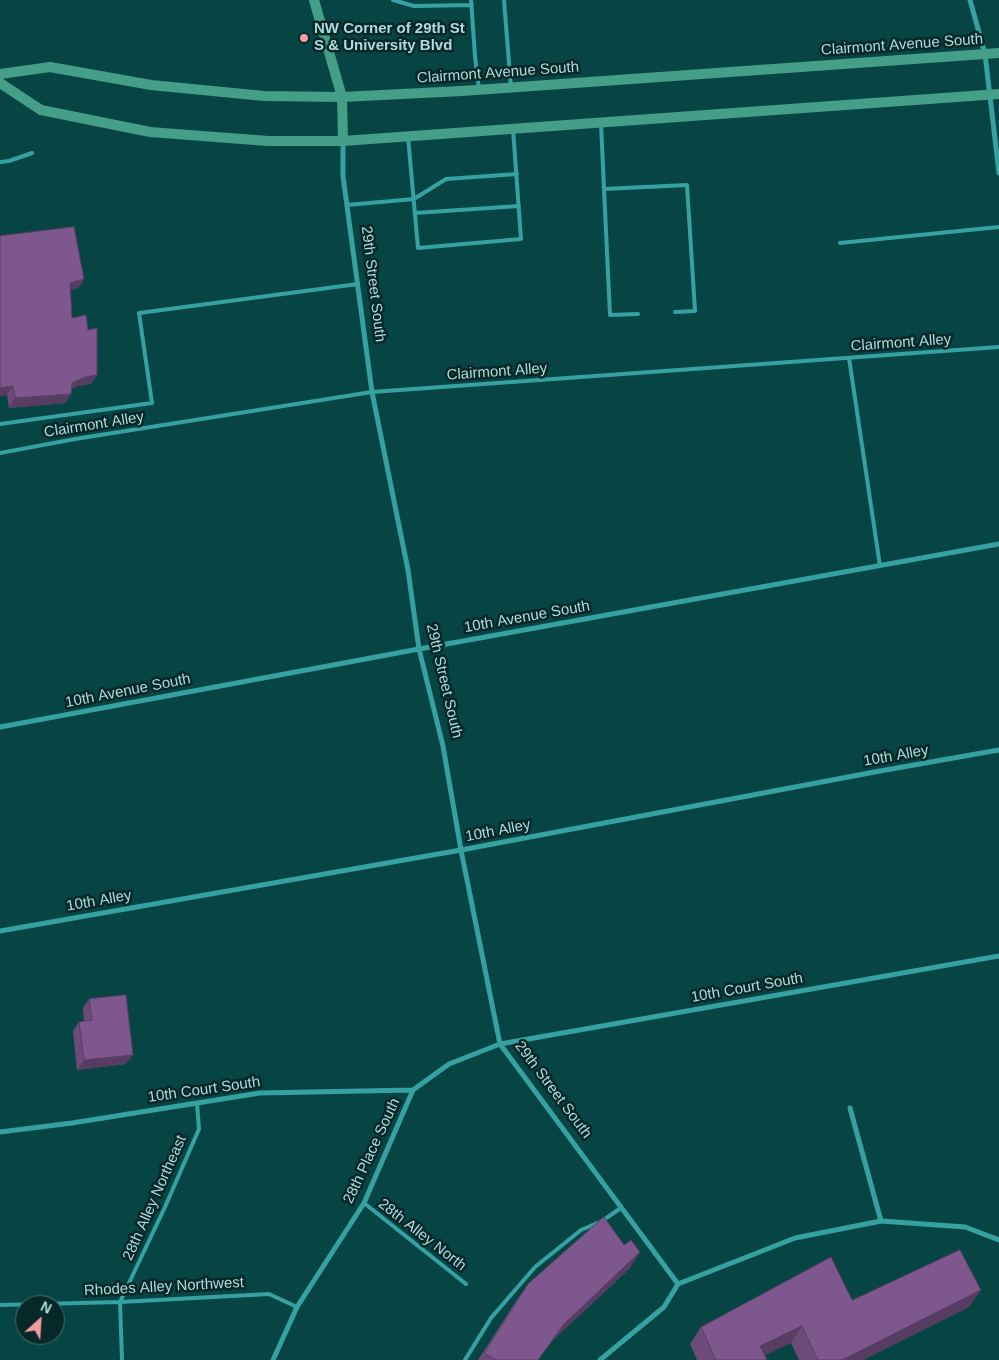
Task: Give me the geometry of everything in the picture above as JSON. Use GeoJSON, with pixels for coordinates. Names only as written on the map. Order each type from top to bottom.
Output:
{"type":"FeatureCollection","features":[{"type":"Feature","properties":{"kind":"street","name":"29th Street South"},"geometry":{"type":"LineString","coordinates":[[314,0],[342,96],[344,176],[372,392],[408,570],[419,649],[443,746],[461,850],[500,1044],[678,1284]]}},
{"type":"Feature","properties":{"kind":"street"},"geometry":{"type":"LineString","coordinates":[[970,0],[994,94],[999,173]]}},
{"type":"Feature","properties":{"kind":"street","name":"Clairmont Avenue South"},"geometry":{"type":"LineString","coordinates":[[0,74],[50,67],[151,86],[264,96],[342,96],[511,88],[999,53]]}},
{"type":"Feature","properties":{"kind":"street"},"geometry":{"type":"LineString","coordinates":[[0,83],[41,110],[150,132],[268,141],[343,141],[408,137],[994,94]]}},
{"type":"Feature","properties":{"kind":"street","name":"10th Avenue South"},"geometry":{"type":"LineString","coordinates":[[0,727],[999,544]]}},
{"type":"Feature","properties":{"kind":"street","name":"10th Alley"},"geometry":{"type":"LineString","coordinates":[[0,931],[461,850],[999,750]]}},
{"type":"Feature","properties":{"kind":"street","name":"10th Court South"},"geometry":{"type":"LineString","coordinates":[[500,1044],[999,956]]}},
{"type":"Feature","properties":{"kind":"street","name":"28th Place South"},"geometry":{"type":"LineString","coordinates":[[273,1360],[297,1308],[364,1203],[413,1090],[450,1064],[500,1044]]}},
{"type":"Feature","properties":{"kind":"street","name":"10th Court South"},"geometry":{"type":"LineString","coordinates":[[0,1132],[72,1123],[260,1093],[413,1090]]}},
{"type":"Feature","properties":{"kind":"street"},"geometry":{"type":"LineString","coordinates":[[850,1108],[881,1221]]}},
{"type":"Feature","properties":{"kind":"street"},"geometry":{"type":"LineString","coordinates":[[600,1360],[664,1307],[678,1284],[795,1238],[881,1221],[965,1227],[999,1240]]}},
{"type":"Feature","properties":{"kind":"lane"},"geometry":{"type":"LineString","coordinates":[[393,0],[414,6],[472,3],[479,90]]}},
{"type":"Feature","properties":{"kind":"lane"},"geometry":{"type":"LineString","coordinates":[[504,0],[511,88]]}},
{"type":"Feature","properties":{"kind":"lane"},"geometry":{"type":"LineString","coordinates":[[601,123],[610,315],[638,314]]}},
{"type":"Feature","properties":{"kind":"lane"},"geometry":{"type":"LineString","coordinates":[[408,137],[418,248],[521,239],[513,129]]}},
{"type":"Feature","properties":{"kind":"lane"},"geometry":{"type":"LineString","coordinates":[[0,162],[32,153]]}},
{"type":"Feature","properties":{"kind":"lane"},"geometry":{"type":"LineString","coordinates":[[348,205],[414,199],[446,179],[517,174]]}},
{"type":"Feature","properties":{"kind":"lane"},"geometry":{"type":"LineString","coordinates":[[604,189],[687,184],[695,311],[675,312]]}},
{"type":"Feature","properties":{"kind":"lane"},"geometry":{"type":"LineString","coordinates":[[415,213],[520,206]]}},
{"type":"Feature","properties":{"kind":"lane"},"geometry":{"type":"LineString","coordinates":[[840,243],[999,227]]}},
{"type":"Feature","properties":{"kind":"lane"},"geometry":{"type":"LineString","coordinates":[[0,424],[152,403],[139,313],[358,284]]}},
{"type":"Feature","properties":{"kind":"lane","name":"Clairmont Alley"},"geometry":{"type":"LineString","coordinates":[[0,453],[74,439],[372,392],[999,347]]}},
{"type":"Feature","properties":{"kind":"lane"},"geometry":{"type":"LineString","coordinates":[[849,358],[880,566]]}},
{"type":"Feature","properties":{"kind":"lane","name":"28th Alley Northeast"},"geometry":{"type":"LineString","coordinates":[[122,1360],[120,1302],[199,1129],[196,1103]]}},
{"type":"Feature","properties":{"kind":"lane","name":"28th Alley North"},"geometry":{"type":"LineString","coordinates":[[364,1203],[466,1284]]}},
{"type":"Feature","properties":{"kind":"lane"},"geometry":{"type":"LineString","coordinates":[[465,1360],[491,1318],[535,1267],[581,1230],[602,1221],[621,1208]]}},
{"type":"Feature","properties":{"kind":"lane","name":"Rhodes Alley Northwest"},"geometry":{"type":"LineString","coordinates":[[0,1305],[120,1302],[269,1294],[297,1308]]}},
{"type":"Feature","properties":{"kind":"building"},"geometry":{"type":"Polygon","coordinates":[[[74,227],[84,279],[70,283],[72,318],[86,315],[88,330],[97,328],[97,375],[85,377],[72,383],[71,394],[15,398],[13,386],[0,388],[0,236],[74,227]]]}},
{"type":"Feature","properties":{"kind":"building"},"geometry":{"type":"Polygon","coordinates":[[[126,995],[133,1055],[84,1060],[79,1022],[92,1020],[89,999],[126,995]]]}},
{"type":"Feature","properties":{"kind":"building"},"geometry":{"type":"Polygon","coordinates":[[[604,1217],[624,1245],[631,1240],[640,1252],[564,1324],[538,1360],[496,1360],[484,1353],[528,1284],[604,1217]]]}},
{"type":"Feature","properties":{"kind":"building"},"geometry":{"type":"Polygon","coordinates":[[[960,1250],[981,1290],[842,1360],[818,1360],[802,1326],[760,1346],[767,1360],[716,1360],[701,1327],[831,1257],[852,1300],[960,1250]]]}},
{"type":"Feature","properties":{"kind":"place","name":"NW Corner of 29th St S & University Blvd"},"geometry":{"type":"Point","coordinates":[304,38]}}]}
